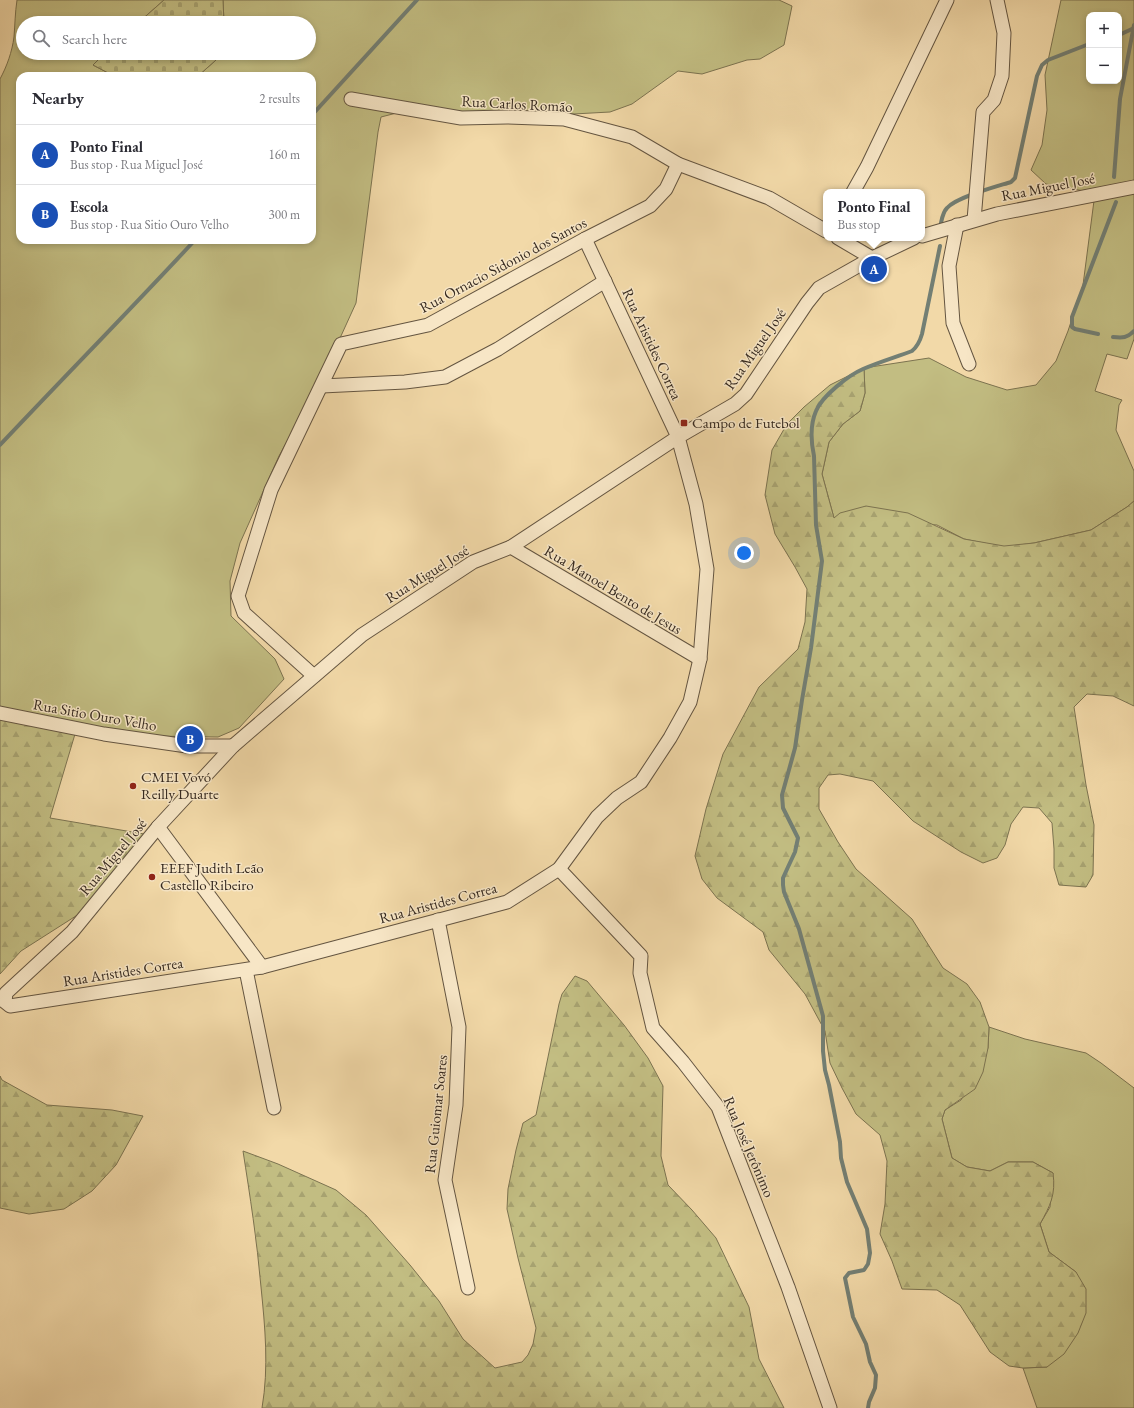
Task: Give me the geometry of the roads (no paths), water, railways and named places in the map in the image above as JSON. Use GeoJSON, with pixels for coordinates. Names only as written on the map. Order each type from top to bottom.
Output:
{"type":"FeatureCollection","features":[{"type":"Feature","properties":{"kind":"street"},"geometry":{"type":"LineString","coordinates":[[855,189],[867,167],[947,0]]}},
{"type":"Feature","properties":{"kind":"street"},"geometry":{"type":"LineString","coordinates":[[974,220],[983,112],[994,100],[1002,76],[1004,33],[997,0]]}},
{"type":"Feature","properties":{"kind":"street","name":"Rua Carlos Romão"},"geometry":{"type":"LineString","coordinates":[[351,99],[461,118],[507,117],[564,119],[632,137],[678,164],[769,198],[823,229]]}},
{"type":"Feature","properties":{"kind":"street","name":"Rua Ornacio Sidonio dos Santos"},"geometry":{"type":"LineString","coordinates":[[314,676],[244,613],[238,596],[271,490],[341,344],[428,325],[585,238],[650,206],[666,189],[678,164]]}},
{"type":"Feature","properties":{"kind":"street","name":"Rua Miguel José"},"geometry":{"type":"LineString","coordinates":[[925,235],[997,214],[1134,187]]}},
{"type":"Feature","properties":{"kind":"street"},"geometry":{"type":"LineString","coordinates":[[957,225],[949,266],[953,323],[969,364]]}},
{"type":"Feature","properties":{"kind":"street","name":"Rua Aristides Correa"},"geometry":{"type":"LineString","coordinates":[[5,1002],[10,1006],[262,967],[507,902],[559,869],[597,817],[618,798],[641,782],[670,738],[690,702],[700,659],[707,569],[696,504],[678,437],[585,238]]}},
{"type":"Feature","properties":{"kind":"street"},"geometry":{"type":"LineString","coordinates":[[843,241],[872,258]]}},
{"type":"Feature","properties":{"kind":"street","name":"Rua Miguel José"},"geometry":{"type":"LineString","coordinates":[[5,1002],[6,994],[72,932],[158,828],[233,746],[362,635],[473,562],[511,547],[678,437],[735,404],[746,394],[807,303],[819,288],[872,258],[908,241]]}},
{"type":"Feature","properties":{"kind":"street"},"geometry":{"type":"LineString","coordinates":[[322,386],[405,382],[445,377],[498,349],[605,281]]}},
{"type":"Feature","properties":{"kind":"street","name":"Rua Manoel Bento de Jesus"},"geometry":{"type":"LineString","coordinates":[[511,547],[700,659]]}},
{"type":"Feature","properties":{"kind":"street","name":"Rua Sitio Ouro Velho"},"geometry":{"type":"LineString","coordinates":[[0,713],[104,734],[187,746],[233,746]]}},
{"type":"Feature","properties":{"kind":"street"},"geometry":{"type":"LineString","coordinates":[[158,828],[262,967]]}},
{"type":"Feature","properties":{"kind":"street","name":"Rua José Jerônimo"},"geometry":{"type":"LineString","coordinates":[[559,869],[641,956],[640,972],[653,1028],[683,1062],[718,1107],[748,1180],[788,1287],[830,1408]]}},
{"type":"Feature","properties":{"kind":"street","name":"Rua Guiomar Soares"},"geometry":{"type":"LineString","coordinates":[[438,920],[460,1027],[456,1105],[445,1180],[468,1288]]}},
{"type":"Feature","properties":{"kind":"street"},"geometry":{"type":"LineString","coordinates":[[246,970],[274,1108]]}},
{"type":"Feature","properties":{"kind":"waterway"},"geometry":{"type":"LineString","coordinates":[[316,111],[417,0]]}},
{"type":"Feature","properties":{"kind":"waterway"},"geometry":{"type":"LineString","coordinates":[[1114,177],[1120,99],[1134,25]]}},
{"type":"Feature","properties":{"kind":"waterway"},"geometry":{"type":"LineString","coordinates":[[1122,34],[1134,28]]}},
{"type":"Feature","properties":{"kind":"waterway"},"geometry":{"type":"LineString","coordinates":[[941,223],[945,211],[952,204],[977,193],[1011,182],[1015,178],[1037,76],[1042,65],[1048,60],[1086,45]]}},
{"type":"Feature","properties":{"kind":"waterway"},"geometry":{"type":"LineString","coordinates":[[1098,334],[1075,329],[1072,327],[1072,317],[1116,202]]}},
{"type":"Feature","properties":{"kind":"waterway"},"geometry":{"type":"LineString","coordinates":[[0,445],[191,244]]}},
{"type":"Feature","properties":{"kind":"waterway"},"geometry":{"type":"LineString","coordinates":[[868,1408],[875,1388],[876,1375],[870,1362],[866,1344],[853,1317],[845,1278],[849,1273],[864,1270],[868,1264],[870,1253],[867,1229],[847,1182],[841,1158],[840,1142],[825,1070],[823,1051],[823,1016],[799,929],[784,892],[783,878],[795,852],[798,838],[783,808],[782,795],[795,748],[811,648],[822,561],[816,525],[814,456],[812,445],[814,416],[819,405],[824,399],[836,387],[851,376],[869,366],[912,351],[920,341],[940,246]]}},
{"type":"Feature","properties":{"kind":"waterway"},"geometry":{"type":"LineString","coordinates":[[1113,337],[1125,337],[1134,331]]}},
{"type":"Feature","properties":{"kind":"place","name":"Ponto Final"},"geometry":{"type":"Point","coordinates":[874,269]}},
{"type":"Feature","properties":{"kind":"place","name":"Campo de Futebol"},"geometry":{"type":"Point","coordinates":[684,423]}},
{"type":"Feature","properties":{"kind":"place","name":"Escola"},"geometry":{"type":"Point","coordinates":[190,739]}},
{"type":"Feature","properties":{"kind":"place","name":"CMEI Vovó Reilly Duarte"},"geometry":{"type":"Point","coordinates":[133,786]}},
{"type":"Feature","properties":{"kind":"place","name":"EEEF Judith Leão Castello Ribeiro"},"geometry":{"type":"Point","coordinates":[152,877]}}]}
